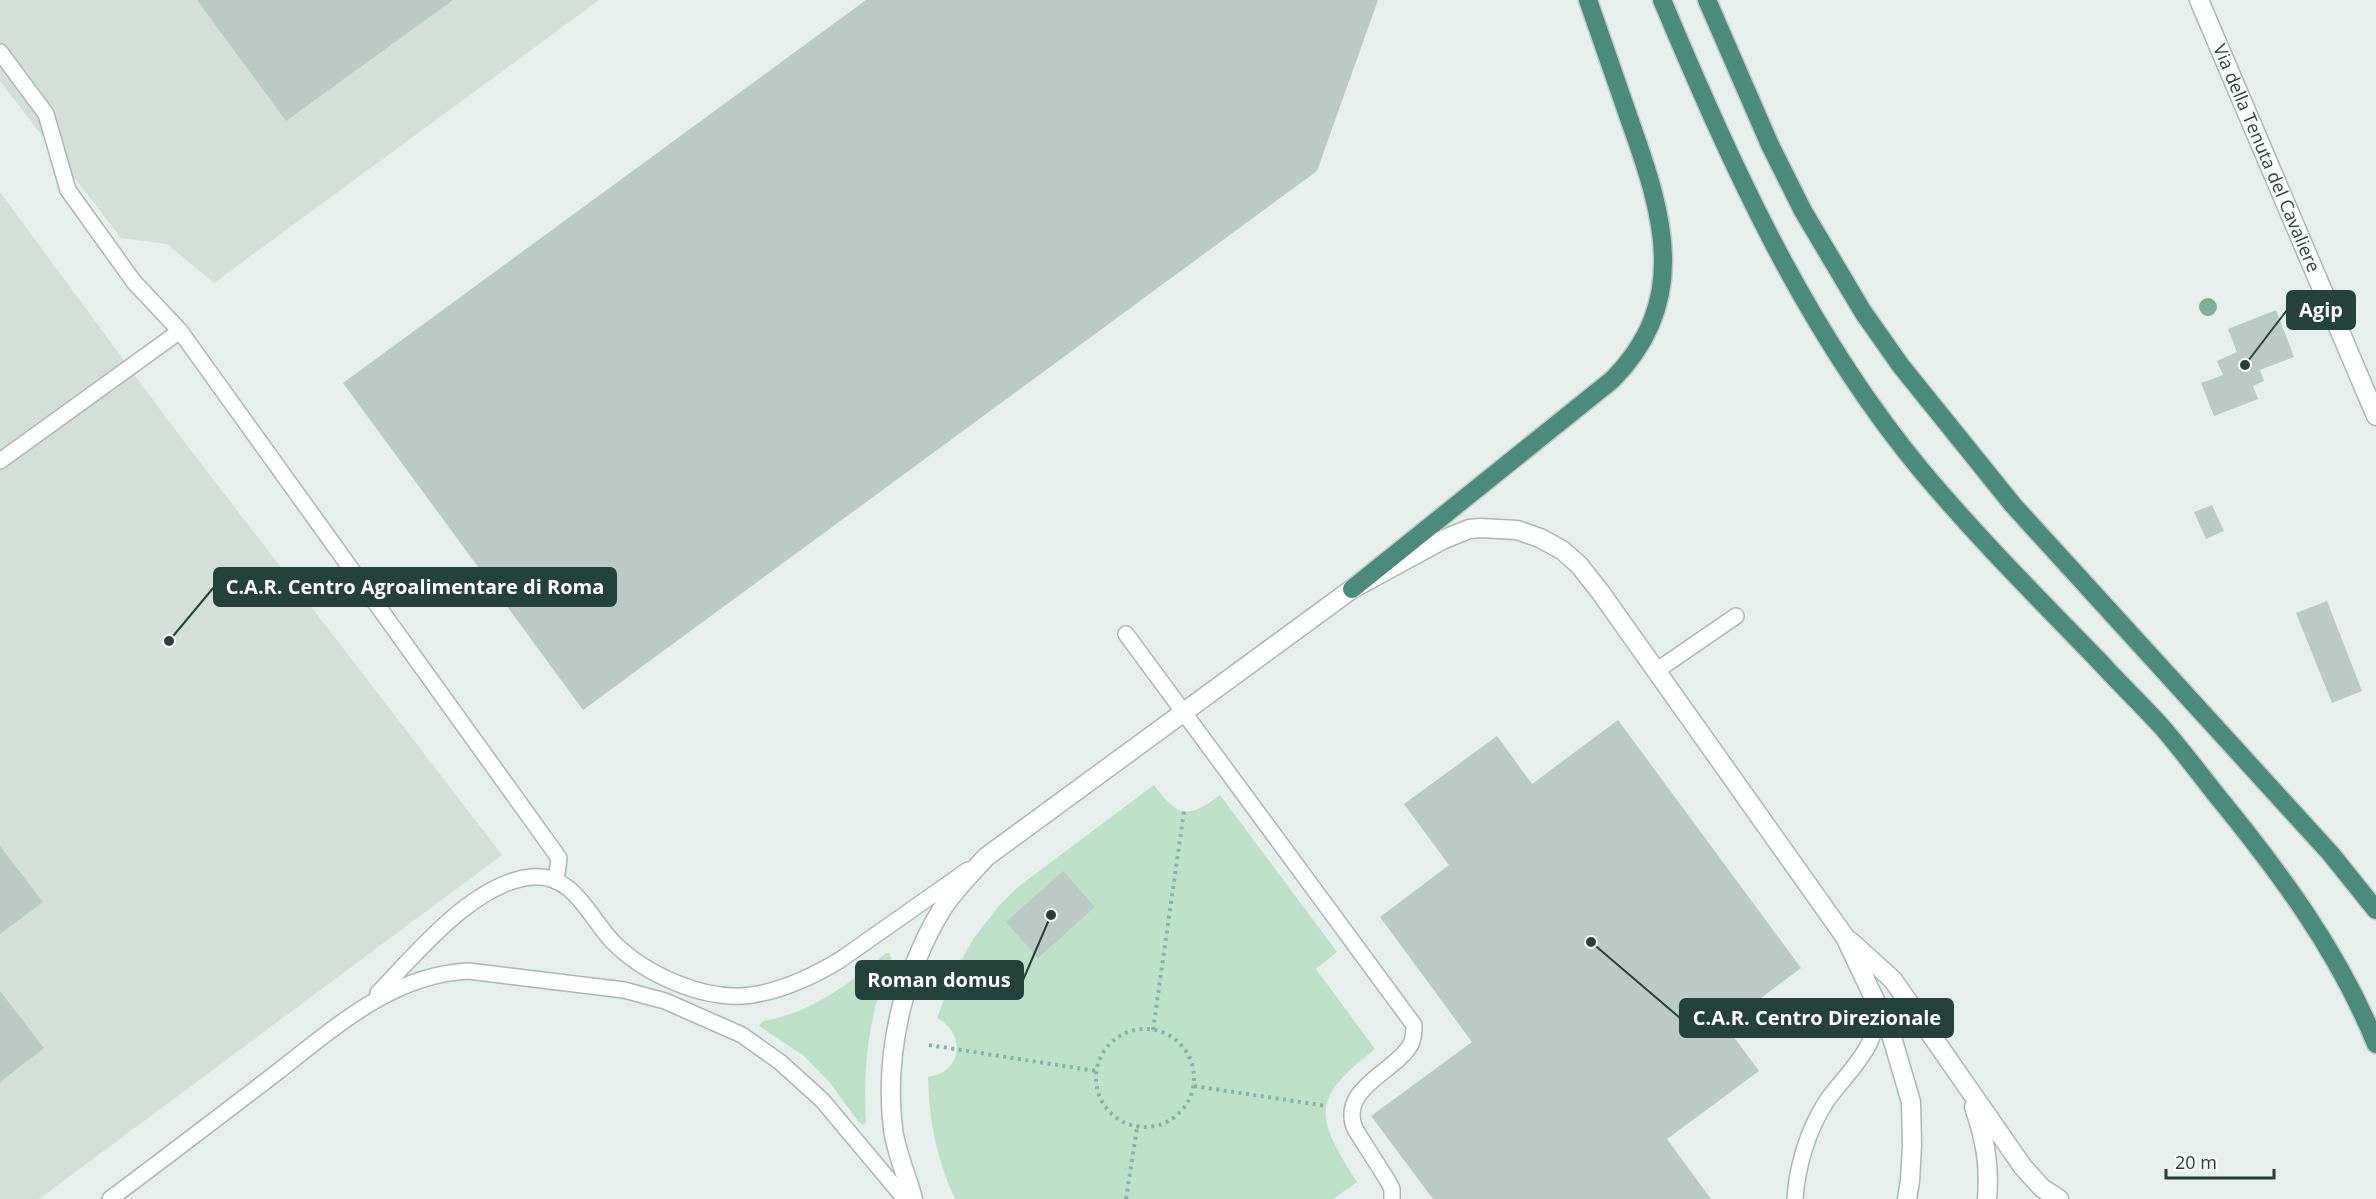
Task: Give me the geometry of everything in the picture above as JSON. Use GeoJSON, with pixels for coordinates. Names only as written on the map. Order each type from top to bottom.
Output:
{"type":"FeatureCollection","features":[{"type":"Feature","properties":{"kind":"highway"},"geometry":{"type":"LineString","coordinates":[[1352,589],[1612,380],[1635,355],[1652,322],[1663,278],[1663,235],[1640,148],[1588,0]]}},
{"type":"Feature","properties":{"kind":"highway"},"geometry":{"type":"LineString","coordinates":[[1662,0],[1715,127],[1786,269],[1829,341],[1877,412],[1944,496],[1997,556],[2161,726],[2267,856],[2332,955],[2376,1044]]}},
{"type":"Feature","properties":{"kind":"highway"},"geometry":{"type":"LineString","coordinates":[[1707,0],[1770,145],[1819,239],[1881,338],[2013,505],[2331,854],[2376,910]]}},
{"type":"Feature","properties":{"kind":"street","name":"Via della Tenuta del Cavaliere"},"geometry":{"type":"LineString","coordinates":[[2199,0],[2376,416]]}},
{"type":"Feature","properties":{"kind":"street"},"geometry":{"type":"LineString","coordinates":[[913,1199],[893,1131],[890,1084],[894,1046],[903,1001],[920,955],[942,910],[959,886],[986,857],[1352,589],[1457,533],[1469,529],[1491,527],[1516,530],[1540,538],[1562,550],[1579,565],[1845,937],[1893,1040],[1911,1102],[1912,1146],[1907,1199]]}},
{"type":"Feature","properties":{"kind":"street"},"geometry":{"type":"LineString","coordinates":[[1845,937],[1893,980],[2023,1167],[2042,1188],[2059,1199]]}},
{"type":"Feature","properties":{"kind":"street"},"geometry":{"type":"LineString","coordinates":[[1966,1085],[1987,1152],[1989,1179],[1987,1199]]}},
{"type":"Feature","properties":{"kind":"lane"},"geometry":{"type":"LineString","coordinates":[[0,52],[46,114],[68,190],[134,282],[180,331],[559,858],[556,881]]}},
{"type":"Feature","properties":{"kind":"lane"},"geometry":{"type":"LineString","coordinates":[[0,462],[180,331]]}},
{"type":"Feature","properties":{"kind":"lane"},"geometry":{"type":"LineString","coordinates":[[1656,671],[1736,616]]}},
{"type":"Feature","properties":{"kind":"lane"},"geometry":{"type":"LineString","coordinates":[[1126,634],[1414,1025],[1413,1037],[1406,1051],[1367,1085],[1352,1110],[1351,1120],[1355,1129],[1389,1181],[1392,1188],[1392,1199]]}},
{"type":"Feature","properties":{"kind":"lane"},"geometry":{"type":"LineString","coordinates":[[110,1199],[368,1004],[436,932],[473,903],[513,881],[532,877],[556,881],[566,886],[584,902],[611,939],[639,964],[671,981],[724,995],[749,995],[796,983],[840,960],[986,857]]}},
{"type":"Feature","properties":{"kind":"lane"},"geometry":{"type":"LineString","coordinates":[[368,1004],[421,978],[445,972],[468,971],[624,990],[665,1001],[742,1035],[780,1062],[822,1100],[905,1199]]}},
{"type":"Feature","properties":{"kind":"lane"},"geometry":{"type":"LineString","coordinates":[[1795,1199],[1802,1157],[1816,1120],[1826,1102],[1864,1054],[1872,1038],[1875,1020],[1870,994]]}},
{"type":"Feature","properties":{"kind":"path"},"geometry":{"type":"LineString","coordinates":[[1153,1030],[1184,811]]}},
{"type":"Feature","properties":{"kind":"path"},"geometry":{"type":"LineString","coordinates":[[1135,1029],[1153,1030],[1166,1033],[1179,1042],[1189,1055],[1194,1070],[1194,1086],[1189,1101],[1180,1113],[1167,1122],[1153,1127],[1137,1128],[1122,1123],[1110,1114],[1101,1101],[1096,1087],[1095,1071],[1104,1050],[1121,1035],[1135,1029]]}},
{"type":"Feature","properties":{"kind":"path"},"geometry":{"type":"LineString","coordinates":[[929,1045],[1095,1071]]}},
{"type":"Feature","properties":{"kind":"path"},"geometry":{"type":"LineString","coordinates":[[1194,1086],[1352,1110]]}},
{"type":"Feature","properties":{"kind":"path"},"geometry":{"type":"LineString","coordinates":[[1126,1199],[1137,1128]]}},
{"type":"Feature","properties":{"kind":"shaded area"},"geometry":{"type":"Polygon","coordinates":[[[0,0],[599,0],[214,283],[167,244],[121,238],[0,81],[0,0]]]}},
{"type":"Feature","properties":{"kind":"shaded area"},"geometry":{"type":"Polygon","coordinates":[[[0,192],[173,427],[502,855],[39,1199],[0,1199],[0,192]]]}},
{"type":"Feature","properties":{"kind":"green space"},"geometry":{"type":"Polygon","coordinates":[[[1154,785],[1170,804],[1184,811],[1200,808],[1220,795],[1337,952],[1316,969],[1375,1049],[1339,1081],[1330,1095],[1326,1109],[1327,1124],[1333,1140],[1357,1182],[1333,1199],[955,1199],[935,1140],[928,1077],[940,1074],[954,1061],[956,1042],[953,1033],[937,1018],[954,973],[974,938],[998,907],[1018,887],[1154,785]]]}},
{"type":"Feature","properties":{"kind":"green space"},"geometry":{"type":"Polygon","coordinates":[[[889,953],[891,958],[877,999],[869,1038],[866,1122],[863,1125],[830,1083],[804,1056],[759,1026],[763,1021],[797,1012],[829,996],[889,953]]]}},
{"type":"Feature","properties":{"kind":"building"},"geometry":{"type":"Polygon","coordinates":[[[197,0],[453,0],[286,121],[197,0]]]}},
{"type":"Feature","properties":{"kind":"building"},"geometry":{"type":"Polygon","coordinates":[[[866,0],[1378,0],[1317,171],[583,710],[343,383],[866,0]]]}},
{"type":"Feature","properties":{"kind":"building"},"geometry":{"type":"Polygon","coordinates":[[[2276,310],[2294,357],[2260,370],[2264,381],[2253,386],[2258,399],[2214,416],[2201,383],[2223,375],[2217,361],[2237,352],[2228,329],[2276,310]]]}},
{"type":"Feature","properties":{"kind":"building"},"geometry":{"type":"Polygon","coordinates":[[[2212,505],[2224,531],[2206,539],[2194,512],[2212,505]]]}},
{"type":"Feature","properties":{"kind":"building"},"geometry":{"type":"Polygon","coordinates":[[[2327,601],[2362,691],[2332,703],[2296,613],[2327,601]]]}},
{"type":"Feature","properties":{"kind":"building"},"geometry":{"type":"Polygon","coordinates":[[[1618,720],[1801,968],[1725,1025],[1759,1071],[1667,1139],[1711,1199],[1433,1199],[1371,1116],[1472,1042],[1380,917],[1449,865],[1404,804],[1497,736],[1532,784],[1618,720]]]}},
{"type":"Feature","properties":{"kind":"building"},"geometry":{"type":"Polygon","coordinates":[[[0,846],[43,902],[0,934],[0,846]]]}},
{"type":"Feature","properties":{"kind":"building"},"geometry":{"type":"Polygon","coordinates":[[[1063,871],[1095,907],[1038,958],[1006,922],[1063,871]]]}},
{"type":"Feature","properties":{"kind":"building"},"geometry":{"type":"Polygon","coordinates":[[[0,991],[44,1048],[0,1082],[0,991]]]}},
{"type":"Feature","properties":{"kind":"place","name":"Agip"},"geometry":{"type":"Point","coordinates":[2245,365]}},
{"type":"Feature","properties":{"kind":"place","name":"C.A.R. Centro Agroalimentare di Roma"},"geometry":{"type":"Point","coordinates":[169,641]}},
{"type":"Feature","properties":{"kind":"place","name":"Roman domus"},"geometry":{"type":"Point","coordinates":[1051,915]}},
{"type":"Feature","properties":{"kind":"place","name":"C.A.R. Centro Direzionale"},"geometry":{"type":"Point","coordinates":[1591,942]}}]}
